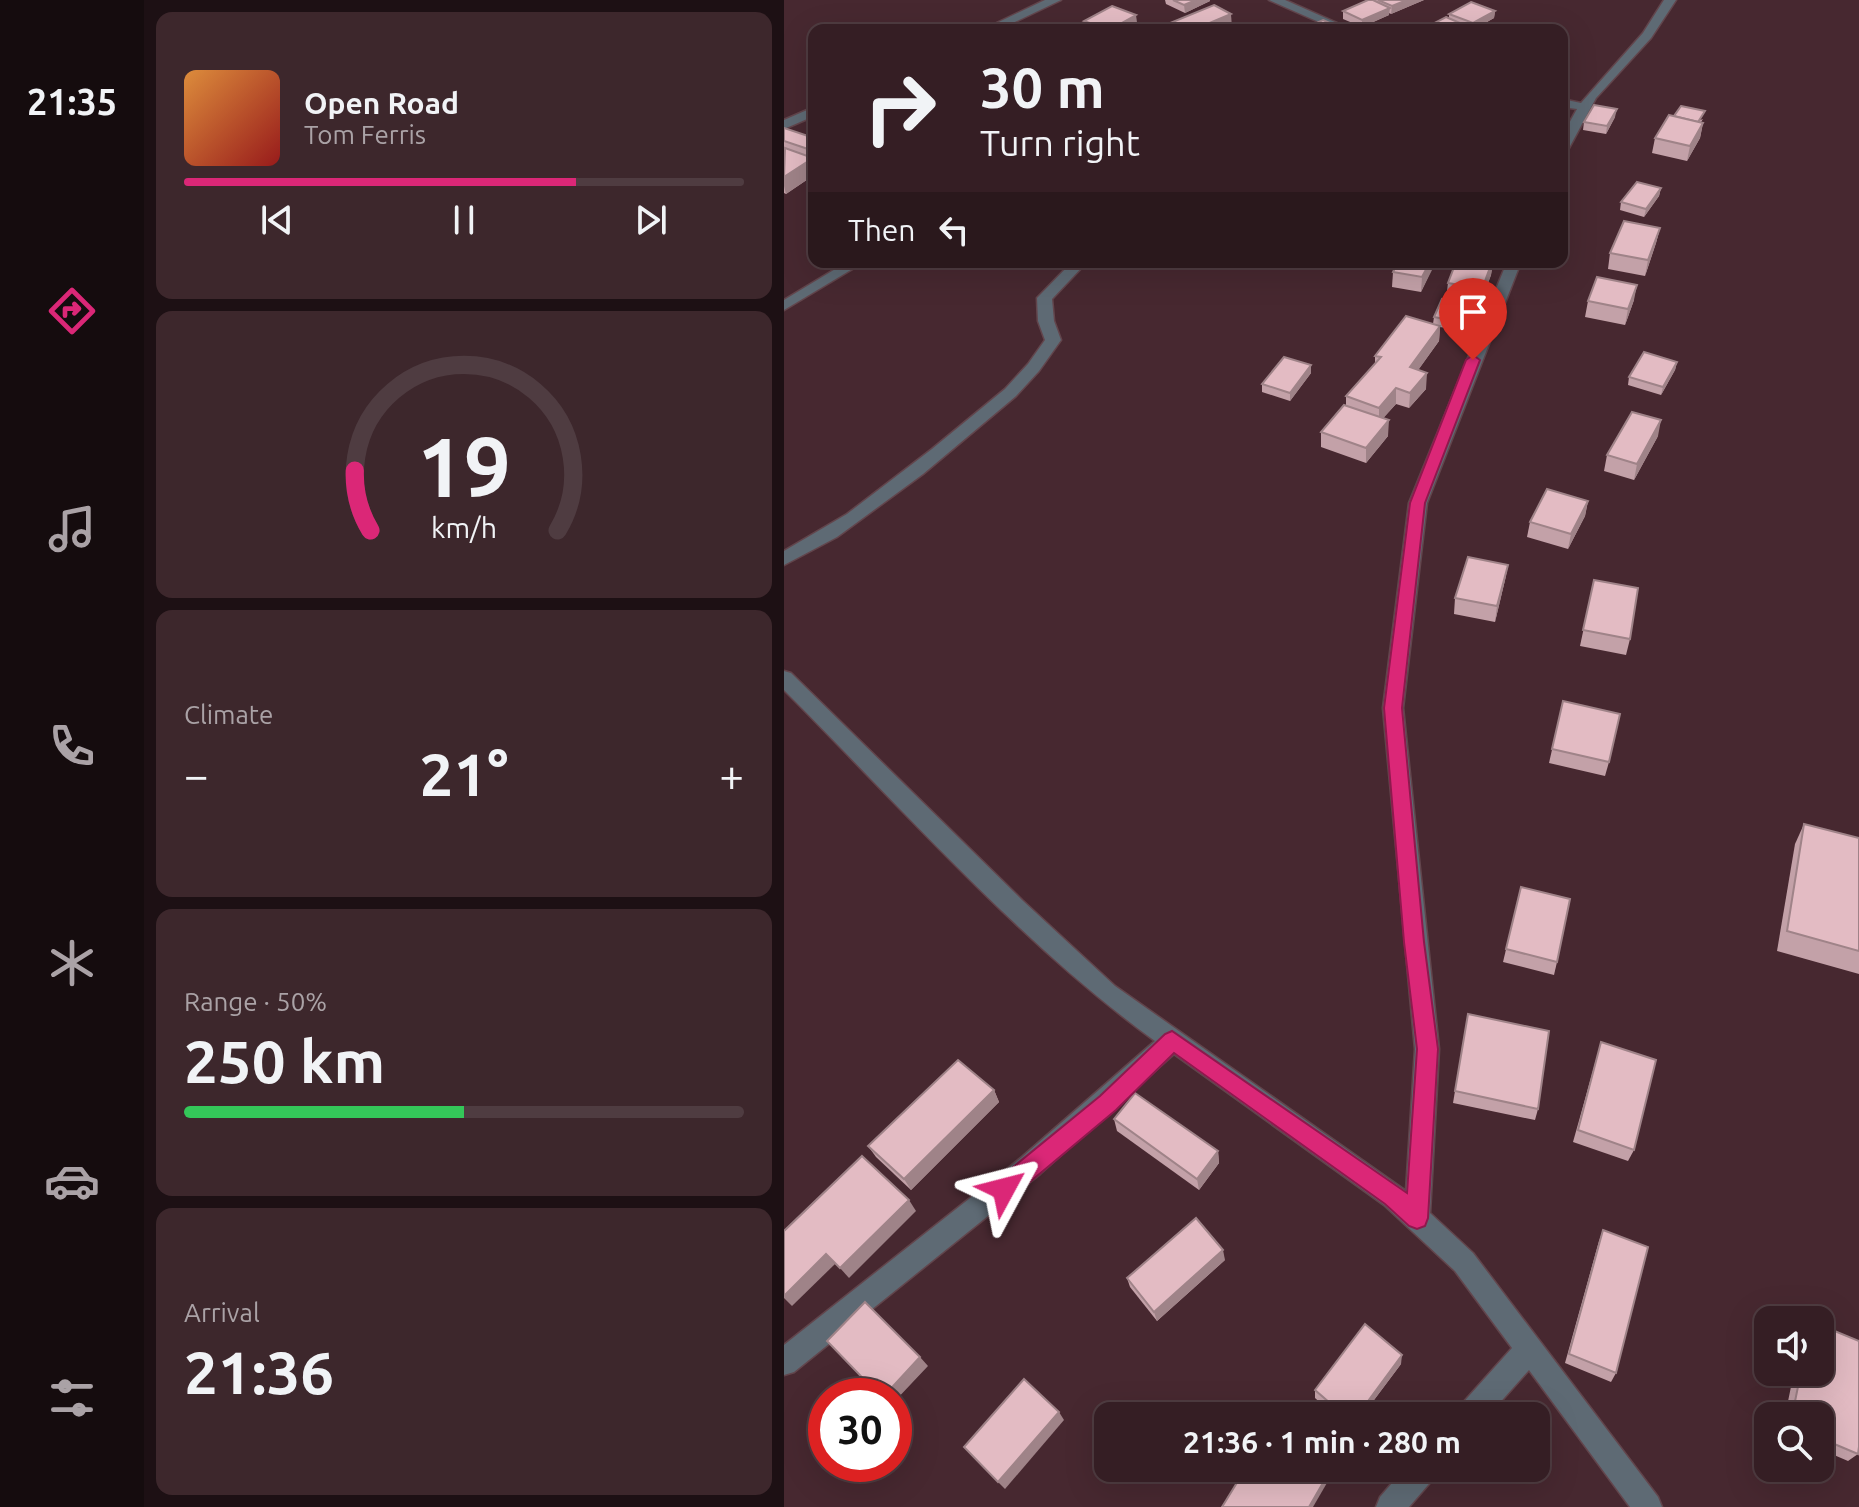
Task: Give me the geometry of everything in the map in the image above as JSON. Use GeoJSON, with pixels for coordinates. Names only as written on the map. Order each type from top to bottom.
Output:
{"type":"FeatureCollection","features":[{"type":"Feature","properties":{"kind":"street"},"geometry":{"type":"LineString","coordinates":[[1001,24],[1055,0]]}},
{"type":"Feature","properties":{"kind":"street"},"geometry":{"type":"LineString","coordinates":[[1275,0],[1333,24]]}},
{"type":"Feature","properties":{"kind":"street"},"geometry":{"type":"LineString","coordinates":[[1568,137],[1585,107],[1647,35],[1670,0]]}},
{"type":"Feature","properties":{"kind":"street"},"geometry":{"type":"LineString","coordinates":[[1568,104],[1585,107]]}},
{"type":"Feature","properties":{"kind":"street"},"geometry":{"type":"LineString","coordinates":[[784,125],[808,114]]}},
{"type":"Feature","properties":{"kind":"street"},"geometry":{"type":"LineString","coordinates":[[784,306],[847,268]]}},
{"type":"Feature","properties":{"kind":"street"},"geometry":{"type":"LineString","coordinates":[[784,559],[816,543],[871,505],[1010,394],[1041,362],[1053,340],[1046,321],[1044,298],[1074,268]]}},
{"type":"Feature","properties":{"kind":"street"},"geometry":{"type":"LineString","coordinates":[[1417,1218],[1427,1049],[1393,708],[1418,503],[1512,268]]}},
{"type":"Feature","properties":{"kind":"street"},"geometry":{"type":"LineString","coordinates":[[784,678],[1026,918],[1107,993],[1393,1196],[1464,1262],[1648,1507]]}},
{"type":"Feature","properties":{"kind":"street"},"geometry":{"type":"LineString","coordinates":[[784,1362],[1027,1171],[1108,1103],[1172,1040]]}},
{"type":"Feature","properties":{"kind":"street"},"geometry":{"type":"LineString","coordinates":[[1483,1402],[1529,1350]]}},
{"type":"Feature","properties":{"kind":"street"},"geometry":{"type":"LineString","coordinates":[[1390,1507],[1412,1482]]}},
{"type":"Feature","properties":{"kind":"building"},"geometry":{"type":"Polygon","coordinates":[[[1173,0],[1196,0],[1184,5],[1173,0]]]}},
{"type":"Feature","properties":{"kind":"building"},"geometry":{"type":"Polygon","coordinates":[[[1368,0],[1390,8],[1362,20],[1343,11],[1368,0]]]}},
{"type":"Feature","properties":{"kind":"building"},"geometry":{"type":"Polygon","coordinates":[[[1378,0],[1407,0],[1392,6],[1378,0]]]}},
{"type":"Feature","properties":{"kind":"building"},"geometry":{"type":"Polygon","coordinates":[[[1471,2],[1495,11],[1473,23],[1449,14],[1471,2]]]}},
{"type":"Feature","properties":{"kind":"building"},"geometry":{"type":"Polygon","coordinates":[[[1214,5],[1231,14],[1207,24],[1168,24],[1214,5]]]}},
{"type":"Feature","properties":{"kind":"building"},"geometry":{"type":"Polygon","coordinates":[[[1112,6],[1136,15],[1120,24],[1084,21],[1112,6]]]}},
{"type":"Feature","properties":{"kind":"building"},"geometry":{"type":"Polygon","coordinates":[[[1446,17],[1462,24],[1433,24],[1446,17]]]}},
{"type":"Feature","properties":{"kind":"building"},"geometry":{"type":"Polygon","coordinates":[[[1594,105],[1617,109],[1607,126],[1584,122],[1594,105]]]}},
{"type":"Feature","properties":{"kind":"building"},"geometry":{"type":"Polygon","coordinates":[[[1681,106],[1705,111],[1698,122],[1674,116],[1681,106]]]}},
{"type":"Feature","properties":{"kind":"building"},"geometry":{"type":"Polygon","coordinates":[[[1669,115],[1703,123],[1690,146],[1655,138],[1669,115]]]}},
{"type":"Feature","properties":{"kind":"building"},"geometry":{"type":"Polygon","coordinates":[[[784,128],[808,136],[808,149],[784,141],[784,128]]]}},
{"type":"Feature","properties":{"kind":"building"},"geometry":{"type":"Polygon","coordinates":[[[785,148],[808,156],[808,161],[784,177],[785,148]]]}},
{"type":"Feature","properties":{"kind":"building"},"geometry":{"type":"Polygon","coordinates":[[[1637,182],[1661,188],[1646,209],[1621,202],[1637,182]]]}},
{"type":"Feature","properties":{"kind":"building"},"geometry":{"type":"Polygon","coordinates":[[[1624,221],[1660,228],[1648,260],[1610,253],[1624,221]]]}},
{"type":"Feature","properties":{"kind":"building"},"geometry":{"type":"Polygon","coordinates":[[[1395,268],[1427,268],[1422,277],[1393,272],[1395,268]]]}},
{"type":"Feature","properties":{"kind":"building"},"geometry":{"type":"Polygon","coordinates":[[[1454,268],[1490,268],[1482,289],[1448,283],[1454,268]]]}},
{"type":"Feature","properties":{"kind":"building"},"geometry":{"type":"Polygon","coordinates":[[[1597,277],[1637,285],[1628,309],[1588,301],[1597,277]]]}},
{"type":"Feature","properties":{"kind":"building"},"geometry":{"type":"Polygon","coordinates":[[[1442,299],[1473,305],[1465,323],[1434,317],[1442,299]]]}},
{"type":"Feature","properties":{"kind":"building"},"geometry":{"type":"Polygon","coordinates":[[[1406,316],[1440,326],[1410,367],[1427,373],[1410,393],[1396,388],[1379,408],[1346,396],[1381,357],[1375,356],[1406,316]]]}},
{"type":"Feature","properties":{"kind":"building"},"geometry":{"type":"Polygon","coordinates":[[[1644,352],[1677,362],[1663,387],[1629,377],[1644,352]]]}},
{"type":"Feature","properties":{"kind":"building"},"geometry":{"type":"Polygon","coordinates":[[[1284,357],[1311,365],[1290,393],[1262,384],[1284,357]]]}},
{"type":"Feature","properties":{"kind":"building"},"geometry":{"type":"Polygon","coordinates":[[[1344,405],[1389,420],[1366,448],[1321,432],[1344,405]]]}},
{"type":"Feature","properties":{"kind":"building"},"geometry":{"type":"Polygon","coordinates":[[[1632,412],[1661,420],[1637,464],[1607,455],[1632,412]]]}},
{"type":"Feature","properties":{"kind":"building"},"geometry":{"type":"Polygon","coordinates":[[[1547,489],[1588,501],[1571,534],[1530,522],[1547,489]]]}},
{"type":"Feature","properties":{"kind":"building"},"geometry":{"type":"Polygon","coordinates":[[[1468,557],[1508,565],[1497,606],[1455,598],[1468,557]]]}},
{"type":"Feature","properties":{"kind":"building"},"geometry":{"type":"Polygon","coordinates":[[[1594,580],[1638,588],[1630,639],[1583,630],[1594,580]]]}},
{"type":"Feature","properties":{"kind":"building"},"geometry":{"type":"Polygon","coordinates":[[[1563,701],[1620,714],[1609,762],[1552,749],[1563,701]]]}},
{"type":"Feature","properties":{"kind":"building"},"geometry":{"type":"Polygon","coordinates":[[[1804,824],[1859,838],[1859,951],[1787,931],[1804,824]]]}},
{"type":"Feature","properties":{"kind":"building"},"geometry":{"type":"Polygon","coordinates":[[[1521,887],[1570,899],[1557,962],[1506,949],[1521,887]]]}},
{"type":"Feature","properties":{"kind":"building"},"geometry":{"type":"Polygon","coordinates":[[[1468,1014],[1549,1031],[1538,1109],[1455,1091],[1468,1014]]]}},
{"type":"Feature","properties":{"kind":"building"},"geometry":{"type":"Polygon","coordinates":[[[1601,1042],[1656,1060],[1634,1150],[1578,1130],[1601,1042]]]}},
{"type":"Feature","properties":{"kind":"building"},"geometry":{"type":"Polygon","coordinates":[[[958,1060],[994,1090],[904,1179],[868,1146],[958,1060]]]}},
{"type":"Feature","properties":{"kind":"building"},"geometry":{"type":"Polygon","coordinates":[[[1135,1093],[1218,1151],[1197,1179],[1114,1119],[1135,1093]]]}},
{"type":"Feature","properties":{"kind":"building"},"geometry":{"type":"Polygon","coordinates":[[[862,1156],[909,1200],[840,1268],[826,1254],[784,1296],[784,1231],[862,1156]]]}},
{"type":"Feature","properties":{"kind":"building"},"geometry":{"type":"Polygon","coordinates":[[[1196,1218],[1223,1250],[1154,1312],[1127,1278],[1196,1218]]]}},
{"type":"Feature","properties":{"kind":"building"},"geometry":{"type":"Polygon","coordinates":[[[1603,1230],[1648,1247],[1616,1373],[1569,1354],[1603,1230]]]}},
{"type":"Feature","properties":{"kind":"building"},"geometry":{"type":"Polygon","coordinates":[[[865,1302],[920,1357],[901,1378],[863,1378],[827,1341],[865,1302]]]}},
{"type":"Feature","properties":{"kind":"building"},"geometry":{"type":"Polygon","coordinates":[[[1365,1324],[1402,1355],[1367,1402],[1329,1402],[1315,1390],[1365,1324]]]}},
{"type":"Feature","properties":{"kind":"building"},"geometry":{"type":"Polygon","coordinates":[[[1834,1331],[1859,1341],[1858,1454],[1834,1444],[1834,1402],[1795,1402],[1798,1386],[1834,1386],[1834,1331]]]}},
{"type":"Feature","properties":{"kind":"building"},"geometry":{"type":"Polygon","coordinates":[[[1024,1379],[1059,1412],[998,1482],[964,1447],[1024,1379]]]}},
{"type":"Feature","properties":{"kind":"building"},"geometry":{"type":"Polygon","coordinates":[[[1237,1482],[1323,1482],[1309,1507],[1222,1507],[1237,1482]]]}},
{"type":"Feature","properties":{"kind":"route"},"geometry":{"type":"LineString","coordinates":[[1004,1189],[1108,1103],[1172,1040],[1393,1196],[1417,1218],[1427,1049],[1393,708],[1418,503],[1473,360]]}}]}
